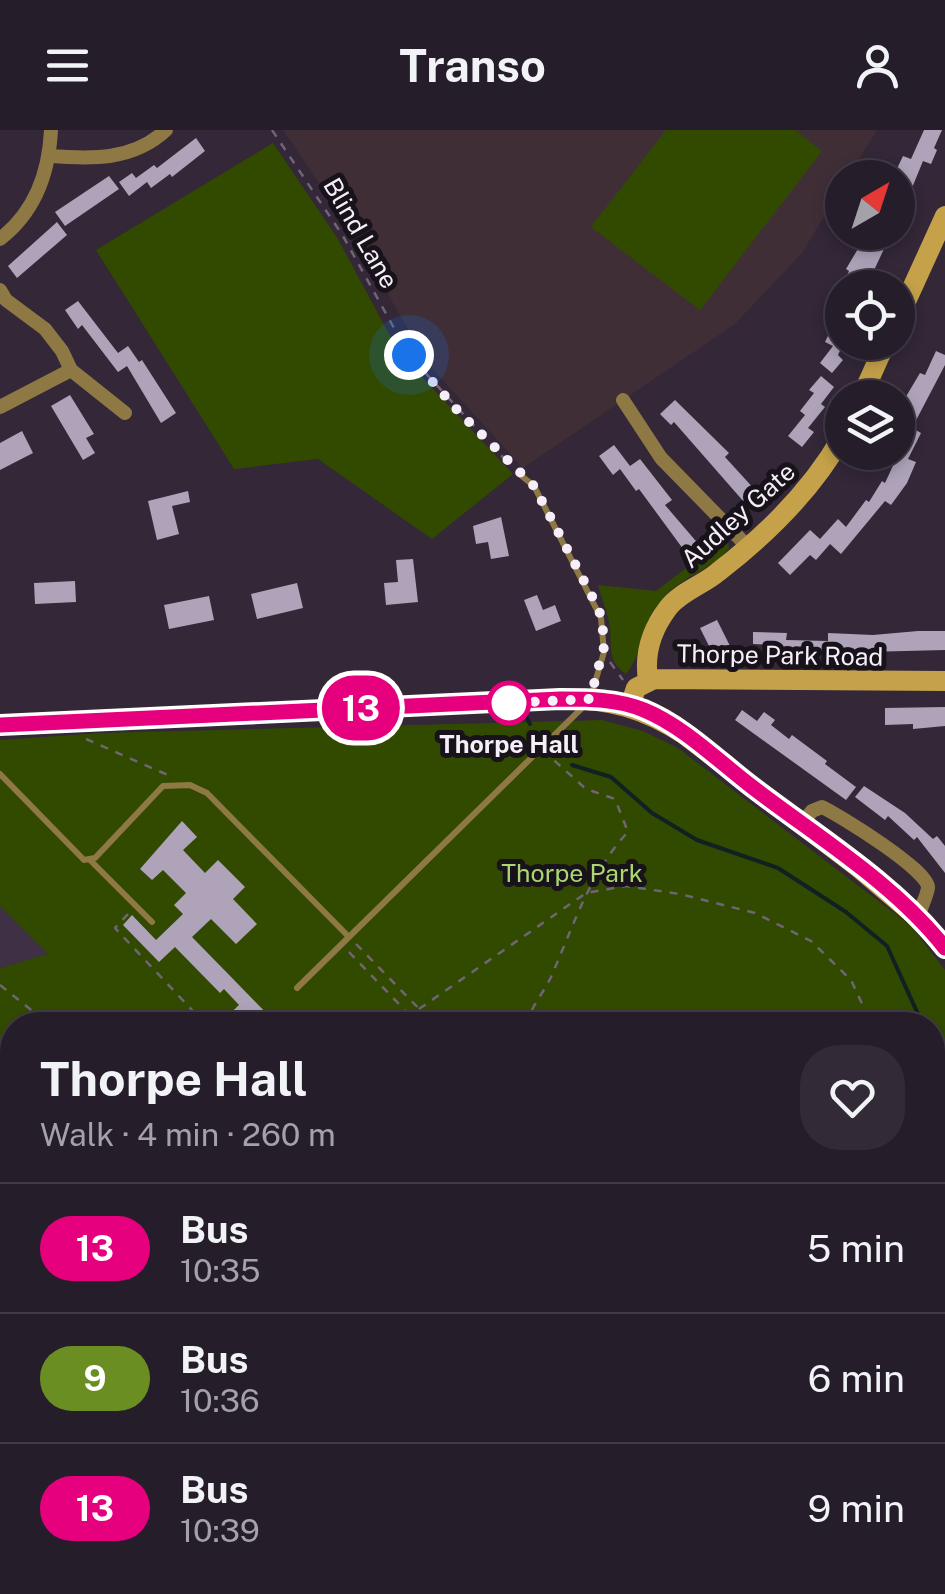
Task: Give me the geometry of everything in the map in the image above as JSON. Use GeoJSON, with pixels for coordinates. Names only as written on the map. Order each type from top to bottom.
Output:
{"type":"FeatureCollection","features":[{"type":"Feature","properties":{"kind":"street"},"geometry":{"type":"LineString","coordinates":[[0,238],[23,216],[35,196],[50,156],[50,130]]}},
{"type":"Feature","properties":{"kind":"street"},"geometry":{"type":"LineString","coordinates":[[50,156],[112,157],[136,150],[166,130]]}},
{"type":"Feature","properties":{"kind":"street"},"geometry":{"type":"LineString","coordinates":[[915,281],[945,216]]}},
{"type":"Feature","properties":{"kind":"street"},"geometry":{"type":"LineString","coordinates":[[0,290],[6,300],[45,329],[62,350],[71,370],[124,413]]}},
{"type":"Feature","properties":{"kind":"street"},"geometry":{"type":"LineString","coordinates":[[0,406],[71,370]]}},
{"type":"Feature","properties":{"kind":"street"},"geometry":{"type":"LineString","coordinates":[[623,400],[661,458],[748,547]]}},
{"type":"Feature","properties":{"kind":"street","name":"Audley Gate"},"geometry":{"type":"LineString","coordinates":[[648,680],[648,648],[671,604],[748,547],[812,484],[825,464]]}},
{"type":"Feature","properties":{"kind":"street","name":"Thorpe Park Road"},"geometry":{"type":"LineString","coordinates":[[630,706],[636,688],[648,680],[945,682]]}},
{"type":"Feature","properties":{"kind":"street"},"geometry":{"type":"LineString","coordinates":[[0,725],[590,699],[630,706],[657,717],[685,736],[801,824],[918,918],[945,948]]}},
{"type":"Feature","properties":{"kind":"street"},"geometry":{"type":"LineString","coordinates":[[801,824],[812,811],[822,807],[911,865],[926,879],[928,888],[918,918]]}},
{"type":"Feature","properties":{"kind":"lane"},"geometry":{"type":"LineString","coordinates":[[297,988],[590,699],[604,652],[602,618],[534,486],[518,473]]}},
{"type":"Feature","properties":{"kind":"lane"},"geometry":{"type":"LineString","coordinates":[[0,774],[78,855],[90,861],[152,922]]}},
{"type":"Feature","properties":{"kind":"lane"},"geometry":{"type":"LineString","coordinates":[[90,861],[162,786],[190,785],[208,793],[348,937]]}},
{"type":"Feature","properties":{"kind":"path","name":"Blind Lane"},"geometry":{"type":"LineString","coordinates":[[272,130],[343,236],[409,355],[518,473]]}},
{"type":"Feature","properties":{"kind":"path"},"geometry":{"type":"LineString","coordinates":[[604,652],[624,682]]}},
{"type":"Feature","properties":{"kind":"path"},"geometry":{"type":"LineString","coordinates":[[83,738],[190,785]]}},
{"type":"Feature","properties":{"kind":"path"},"geometry":{"type":"LineString","coordinates":[[529,1012],[548,983],[586,893],[628,832],[615,799],[586,789],[542,749]]}},
{"type":"Feature","properties":{"kind":"path"},"geometry":{"type":"LineString","coordinates":[[419,1008],[586,893],[626,886],[680,894],[756,913],[811,941],[851,980],[866,1012]]}},
{"type":"Feature","properties":{"kind":"path"},"geometry":{"type":"LineString","coordinates":[[136,906],[115,928],[194,1012]]}},
{"type":"Feature","properties":{"kind":"path"},"geometry":{"type":"LineString","coordinates":[[348,937],[423,1012]]}},
{"type":"Feature","properties":{"kind":"path"},"geometry":{"type":"LineString","coordinates":[[341,944],[406,1012]]}},
{"type":"Feature","properties":{"kind":"path"},"geometry":{"type":"LineString","coordinates":[[0,984],[34,1012]]}},
{"type":"Feature","properties":{"kind":"shaded area"},"geometry":{"type":"Polygon","coordinates":[[[283,130],[877,130],[858,160],[825,160],[825,215],[802,253],[735,324],[523,468],[428,364],[351,230],[283,130]]]}},
{"type":"Feature","properties":{"kind":"shaded area"},"geometry":{"type":"Polygon","coordinates":[[[0,906],[10,916],[49,954],[0,968],[0,906]]]}},
{"type":"Feature","properties":{"kind":"green space"},"geometry":{"type":"Polygon","coordinates":[[[666,130],[795,130],[822,151],[700,310],[591,227],[666,130]]]}},
{"type":"Feature","properties":{"kind":"green space"},"geometry":{"type":"Polygon","coordinates":[[[273,143],[338,239],[390,336],[420,375],[513,474],[432,539],[318,459],[234,469],[96,250],[273,143]]]}},
{"type":"Feature","properties":{"kind":"green space"},"geometry":{"type":"Polygon","coordinates":[[[718,528],[727,536],[729,548],[672,589],[658,604],[626,674],[613,659],[609,623],[598,585],[656,591],[710,550],[703,541],[718,528]]]}},
{"type":"Feature","properties":{"kind":"green space","name":"Thorpe Park"},"geometry":{"type":"Polygon","coordinates":[[[602,720],[643,731],[678,748],[911,926],[945,970],[945,1012],[0,1012],[0,968],[48,954],[0,906],[0,740],[101,733],[602,720]]]}},
{"type":"Feature","properties":{"kind":"building"},"geometry":{"type":"Polygon","coordinates":[[[924,130],[942,130],[931,164],[923,161],[915,181],[915,160],[901,160],[903,156],[911,159],[924,130]]]}},
{"type":"Feature","properties":{"kind":"building"},"geometry":{"type":"Polygon","coordinates":[[[196,138],[205,151],[172,177],[170,174],[151,188],[147,182],[129,196],[119,182],[132,173],[136,178],[154,165],[157,168],[196,138]]]}},
{"type":"Feature","properties":{"kind":"building"},"geometry":{"type":"Polygon","coordinates":[[[109,176],[119,189],[65,226],[55,212],[109,176]]]}},
{"type":"Feature","properties":{"kind":"building"},"geometry":{"type":"Polygon","coordinates":[[[57,222],[67,235],[17,278],[8,266],[57,222]]]}},
{"type":"Feature","properties":{"kind":"building"},"geometry":{"type":"Polygon","coordinates":[[[857,250],[883,250],[874,270],[846,269],[857,250]]]}},
{"type":"Feature","properties":{"kind":"building"},"geometry":{"type":"Polygon","coordinates":[[[78,301],[118,353],[128,346],[139,362],[142,360],[176,413],[161,423],[127,366],[118,372],[82,325],[78,329],[65,310],[78,301]]]}},
{"type":"Feature","properties":{"kind":"building"},"geometry":{"type":"Polygon","coordinates":[[[936,351],[945,355],[945,365],[915,422],[915,381],[920,373],[925,375],[936,351]]]}},
{"type":"Feature","properties":{"kind":"building"},"geometry":{"type":"Polygon","coordinates":[[[825,356],[825,360],[843,360],[832,373],[820,363],[825,356]]]}},
{"type":"Feature","properties":{"kind":"building"},"geometry":{"type":"Polygon","coordinates":[[[821,376],[826,380],[821,404],[825,407],[808,428],[814,432],[802,447],[788,436],[805,415],[800,411],[814,393],[809,390],[821,376]]]}},
{"type":"Feature","properties":{"kind":"building"},"geometry":{"type":"Polygon","coordinates":[[[70,395],[94,434],[86,438],[95,453],[83,460],[51,406],[70,395]]]}},
{"type":"Feature","properties":{"kind":"building"},"geometry":{"type":"Polygon","coordinates":[[[675,400],[729,453],[725,457],[756,491],[744,502],[674,422],[671,425],[660,414],[675,400]]]}},
{"type":"Feature","properties":{"kind":"building"},"geometry":{"type":"Polygon","coordinates":[[[22,431],[33,453],[0,470],[0,443],[22,431]]]}},
{"type":"Feature","properties":{"kind":"building"},"geometry":{"type":"Polygon","coordinates":[[[614,445],[630,466],[640,459],[672,500],[665,505],[701,547],[689,557],[639,489],[636,491],[620,469],[613,475],[599,456],[614,445]]]}},
{"type":"Feature","properties":{"kind":"building"},"geometry":{"type":"Polygon","coordinates":[[[891,470],[913,470],[891,505],[885,501],[841,554],[830,544],[816,560],[810,555],[790,575],[778,563],[810,530],[820,539],[838,519],[846,527],[882,481],[885,483],[891,470]]]}},
{"type":"Feature","properties":{"kind":"building"},"geometry":{"type":"Polygon","coordinates":[[[188,491],[190,502],[172,506],[179,534],[157,540],[148,501],[188,491]]]}},
{"type":"Feature","properties":{"kind":"building"},"geometry":{"type":"Polygon","coordinates":[[[501,517],[509,556],[491,559],[488,542],[476,544],[473,526],[501,517]]]}},
{"type":"Feature","properties":{"kind":"building"},"geometry":{"type":"Polygon","coordinates":[[[413,559],[418,602],[386,605],[384,583],[398,582],[396,560],[413,559]]]}},
{"type":"Feature","properties":{"kind":"building"},"geometry":{"type":"Polygon","coordinates":[[[75,581],[76,602],[35,604],[34,583],[75,581]]]}},
{"type":"Feature","properties":{"kind":"building"},"geometry":{"type":"Polygon","coordinates":[[[297,583],[303,608],[257,619],[251,594],[297,583]]]}},
{"type":"Feature","properties":{"kind":"building"},"geometry":{"type":"Polygon","coordinates":[[[537,595],[543,610],[555,605],[561,621],[536,631],[524,600],[537,595]]]}},
{"type":"Feature","properties":{"kind":"building"},"geometry":{"type":"Polygon","coordinates":[[[209,596],[214,620],[169,629],[164,605],[209,596]]]}},
{"type":"Feature","properties":{"kind":"building"},"geometry":{"type":"Polygon","coordinates":[[[717,620],[730,646],[713,654],[700,628],[717,620]]]}},
{"type":"Feature","properties":{"kind":"building"},"geometry":{"type":"Polygon","coordinates":[[[945,631],[945,650],[774,654],[775,645],[753,644],[753,632],[787,633],[786,640],[828,641],[828,633],[945,631]]]}},
{"type":"Feature","properties":{"kind":"building"},"geometry":{"type":"Polygon","coordinates":[[[945,707],[945,726],[913,729],[913,724],[885,725],[885,708],[945,707]]]}},
{"type":"Feature","properties":{"kind":"building"},"geometry":{"type":"Polygon","coordinates":[[[742,710],[757,721],[764,712],[775,720],[771,725],[789,739],[792,735],[856,787],[846,800],[735,720],[742,710]]]}},
{"type":"Feature","properties":{"kind":"building"},"geometry":{"type":"Polygon","coordinates":[[[864,786],[905,813],[933,839],[937,836],[945,846],[945,873],[917,837],[914,840],[888,816],[885,820],[855,797],[864,786]]]}},
{"type":"Feature","properties":{"kind":"building"},"geometry":{"type":"Polygon","coordinates":[[[182,821],[197,837],[183,850],[205,873],[218,860],[245,887],[233,899],[257,924],[236,944],[211,919],[192,937],[265,1012],[232,1012],[239,1005],[224,989],[220,993],[175,947],[159,962],[123,925],[132,915],[156,940],[183,914],[174,905],[186,893],[163,870],[152,880],[140,869],[182,821]]]}},
{"type":"Feature","properties":{"kind":"waterway"},"geometry":{"type":"LineString","coordinates":[[524,713],[530,724]]}},
{"type":"Feature","properties":{"kind":"waterway"},"geometry":{"type":"LineString","coordinates":[[572,765],[611,777],[652,813],[697,840],[778,868],[846,912],[887,946],[917,1012]]}},
{"type":"Feature","properties":{"kind":"bus line","name":"13"},"geometry":{"type":"LineString","coordinates":[[0,725],[560,699],[614,702],[657,717],[685,736],[859,868],[918,918],[945,948]]}},
{"type":"Feature","properties":{"kind":"place","name":"Thorpe Hall"},"geometry":{"type":"Point","coordinates":[509,703]}},
{"type":"Feature","properties":{"kind":"route"},"geometry":{"type":"LineString","coordinates":[[409,355],[459,412],[534,486],[602,618],[604,652],[590,699],[509,703]]}}]}
